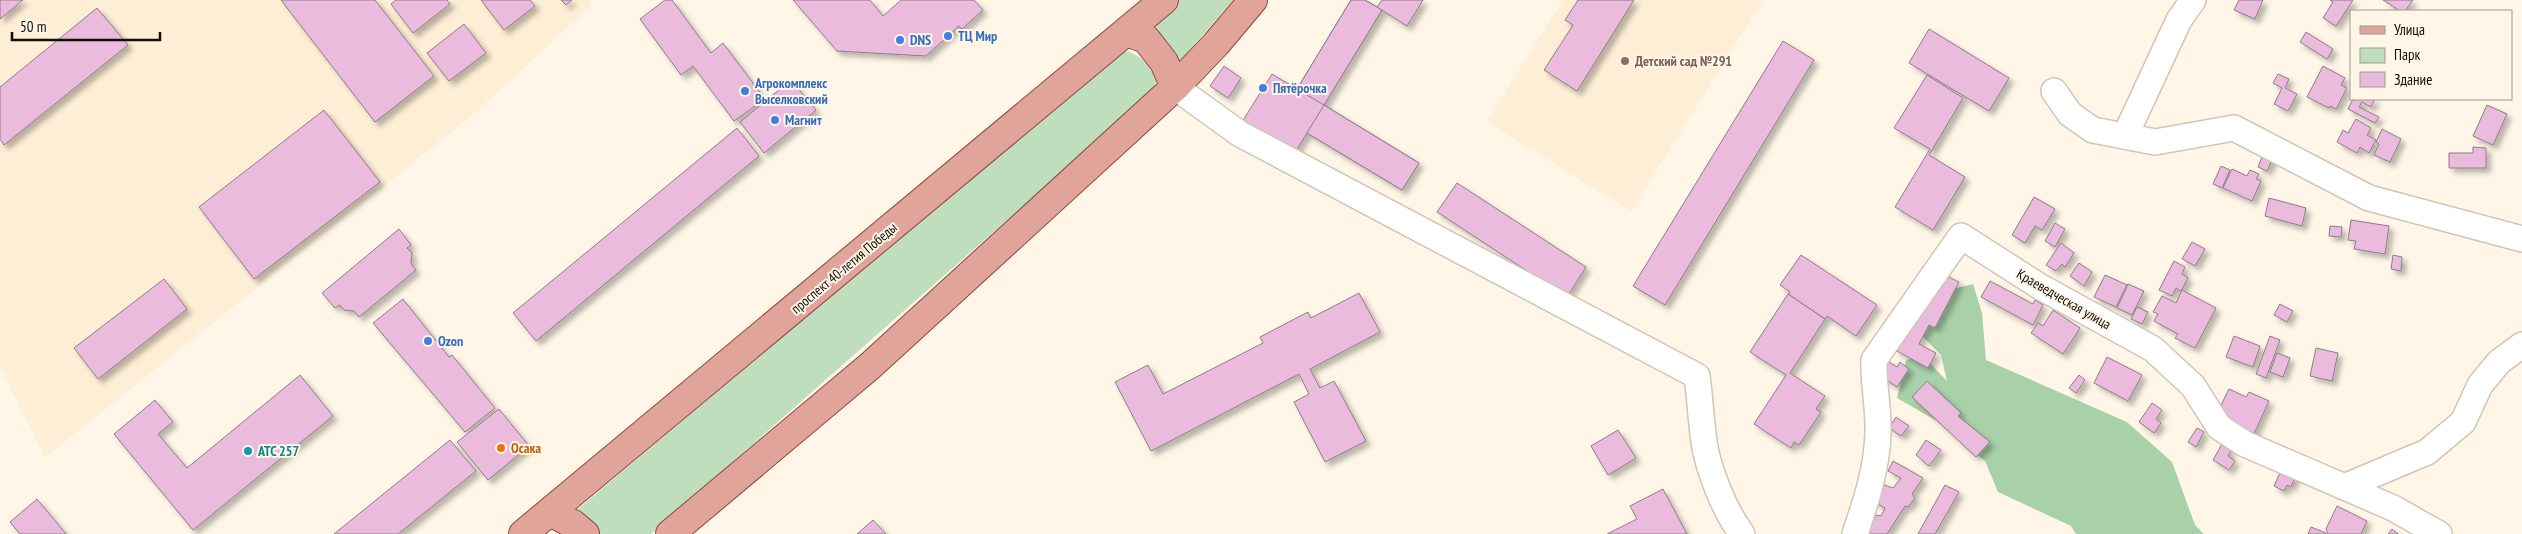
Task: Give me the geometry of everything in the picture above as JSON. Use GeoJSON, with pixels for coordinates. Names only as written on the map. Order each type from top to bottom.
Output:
{"type":"FeatureCollection","features":[{"type":"Feature","properties":{"kind":"main road","name":"проспект 40-летия Победы"},"geometry":{"type":"LineString","coordinates":[[523,534],[1164,0]]}},
{"type":"Feature","properties":{"kind":"main road"},"geometry":{"type":"LineString","coordinates":[[670,534],[870,366],[1175,87],[1216,44],[1253,0]]}},
{"type":"Feature","properties":{"kind":"main road"},"geometry":{"type":"LineString","coordinates":[[1127,32],[1146,39],[1164,62],[1175,87]]}},
{"type":"Feature","properties":{"kind":"main road"},"geometry":{"type":"LineString","coordinates":[[550,512],[573,524],[584,534]]}},
{"type":"Feature","properties":{"kind":"street"},"geometry":{"type":"LineString","coordinates":[[2125,136],[2179,20],[2193,0]]}},
{"type":"Feature","properties":{"kind":"street"},"geometry":{"type":"LineString","coordinates":[[1175,87],[1240,134],[1697,376],[1704,443],[1714,476],[1736,526],[1742,534]]}},
{"type":"Feature","properties":{"kind":"street"},"geometry":{"type":"LineString","coordinates":[[2054,91],[2070,114],[2093,130],[2154,142],[2234,128],[2369,198],[2522,238]]}},
{"type":"Feature","properties":{"kind":"street","name":"Краеведческая улица"},"geometry":{"type":"LineString","coordinates":[[1855,534],[1873,480],[1878,432],[1873,380],[1874,360],[1961,236],[2039,286],[2153,349],[2193,386],[2219,427],[2238,440],[2393,508],[2439,534]]}},
{"type":"Feature","properties":{"kind":"street"},"geometry":{"type":"LineString","coordinates":[[2344,487],[2427,452],[2463,422],[2480,385],[2499,362],[2522,345]]}},
{"type":"Feature","properties":{"kind":"shaded area"},"geometry":{"type":"Polygon","coordinates":[[[0,0],[588,0],[592,5],[471,116],[45,457],[0,366],[0,0]]]}},
{"type":"Feature","properties":{"kind":"shaded area","name":"Детский сад №291"},"geometry":{"type":"Polygon","coordinates":[[[1563,0],[1763,0],[1631,211],[1487,122],[1563,0]]]}},
{"type":"Feature","properties":{"kind":"green space"},"geometry":{"type":"Polygon","coordinates":[[[1178,0],[1233,0],[1175,67],[1145,29],[1178,0]]]}},
{"type":"Feature","properties":{"kind":"green space"},"geometry":{"type":"Polygon","coordinates":[[[1128,51],[1145,62],[1157,79],[1152,92],[651,534],[601,534],[578,509],[1117,55],[1128,51]]]}},
{"type":"Feature","properties":{"kind":"green space"},"geometry":{"type":"Polygon","coordinates":[[[1973,284],[1982,313],[1986,360],[2127,422],[2172,462],[2195,525],[2204,534],[2076,534],[2071,526],[1998,492],[1985,461],[1937,421],[1897,398],[1906,360],[1922,355],[1947,381],[1941,355],[1923,337],[1929,317],[1949,290],[1973,284]]]}},
{"type":"Feature","properties":{"kind":"building"},"geometry":{"type":"Polygon","coordinates":[[[0,0],[23,0],[0,19],[0,0]]]}},
{"type":"Feature","properties":{"kind":"building"},"geometry":{"type":"Polygon","coordinates":[[[281,0],[375,0],[434,76],[375,122],[281,0]]]}},
{"type":"Feature","properties":{"kind":"building"},"geometry":{"type":"Polygon","coordinates":[[[396,0],[447,0],[450,4],[413,33],[391,4],[396,0]]]}},
{"type":"Feature","properties":{"kind":"building"},"geometry":{"type":"Polygon","coordinates":[[[481,0],[530,0],[535,6],[504,30],[481,0]]]}},
{"type":"Feature","properties":{"kind":"building"},"geometry":{"type":"Polygon","coordinates":[[[561,0],[572,0],[566,5],[561,0]]]}},
{"type":"Feature","properties":{"kind":"building"},"geometry":{"type":"Polygon","coordinates":[[[665,0],[672,0],[711,53],[723,43],[765,99],[734,121],[693,66],[681,75],[640,19],[665,0]]]}},
{"type":"Feature","properties":{"kind":"building"},"geometry":{"type":"Polygon","coordinates":[[[793,0],[870,0],[883,16],[901,0],[974,0],[983,10],[962,29],[959,26],[926,56],[837,51],[793,0]]]}},
{"type":"Feature","properties":{"kind":"building"},"geometry":{"type":"Polygon","coordinates":[[[1351,0],[1365,0],[1382,10],[1324,105],[1419,163],[1402,190],[1307,133],[1294,154],[1242,122],[1272,74],[1297,89],[1351,0]]]}},
{"type":"Feature","properties":{"kind":"building"},"geometry":{"type":"Polygon","coordinates":[[[1351,0],[1365,0],[1382,10],[1324,105],[1297,89],[1351,0]]]}},
{"type":"Feature","properties":{"kind":"building"},"geometry":{"type":"Polygon","coordinates":[[[1382,0],[1423,0],[1407,26],[1377,7],[1382,0]]]}},
{"type":"Feature","properties":{"kind":"building"},"geometry":{"type":"Polygon","coordinates":[[[1578,0],[1634,0],[1577,91],[1544,70],[1573,25],[1565,20],[1578,0]]]}},
{"type":"Feature","properties":{"kind":"building"},"geometry":{"type":"Polygon","coordinates":[[[2239,0],[2263,0],[2255,19],[2234,10],[2239,0]]]}},
{"type":"Feature","properties":{"kind":"building"},"geometry":{"type":"Polygon","coordinates":[[[2330,0],[2353,0],[2336,26],[2323,18],[2333,2],[2330,0]]]}},
{"type":"Feature","properties":{"kind":"building"},"geometry":{"type":"Polygon","coordinates":[[[2383,0],[2413,0],[2406,10],[2398,10],[2383,0]]]}},
{"type":"Feature","properties":{"kind":"building"},"geometry":{"type":"Polygon","coordinates":[[[97,8],[128,45],[4,145],[0,139],[0,87],[97,8]]]}},
{"type":"Feature","properties":{"kind":"building"},"geometry":{"type":"Polygon","coordinates":[[[464,24],[486,53],[449,81],[427,53],[464,24]]]}},
{"type":"Feature","properties":{"kind":"building"},"geometry":{"type":"Polygon","coordinates":[[[1929,29],[2009,78],[1989,111],[1909,63],[1929,29]]]}},
{"type":"Feature","properties":{"kind":"building"},"geometry":{"type":"Polygon","coordinates":[[[2306,32],[2333,49],[2327,59],[2300,42],[2306,32]]]}},
{"type":"Feature","properties":{"kind":"building"},"geometry":{"type":"Polygon","coordinates":[[[1783,41],[1814,60],[1665,305],[1633,286],[1783,41]]]}},
{"type":"Feature","properties":{"kind":"building"},"geometry":{"type":"Polygon","coordinates":[[[1224,66],[1241,78],[1228,98],[1210,86],[1224,66]]]}},
{"type":"Feature","properties":{"kind":"building"},"geometry":{"type":"Polygon","coordinates":[[[2323,66],[2345,78],[2341,85],[2347,88],[2336,109],[2330,106],[2329,108],[2307,97],[2323,66]]]}},
{"type":"Feature","properties":{"kind":"building"},"geometry":{"type":"Polygon","coordinates":[[[2278,74],[2289,79],[2285,88],[2297,94],[2288,111],[2274,104],[2282,88],[2273,83],[2278,74]]]}},
{"type":"Feature","properties":{"kind":"building"},"geometry":{"type":"Polygon","coordinates":[[[1927,75],[1963,98],[1929,155],[1965,177],[1933,230],[1895,207],[1930,149],[1894,128],[1927,75]]]}},
{"type":"Feature","properties":{"kind":"building"},"geometry":{"type":"Polygon","coordinates":[[[791,80],[816,110],[764,153],[740,122],[791,80]]]}},
{"type":"Feature","properties":{"kind":"building"},"geometry":{"type":"Polygon","coordinates":[[[2352,100],[2374,100],[2371,107],[2362,102],[2359,107],[2379,117],[2375,123],[2348,109],[2352,100]]]}},
{"type":"Feature","properties":{"kind":"building"},"geometry":{"type":"Polygon","coordinates":[[[1324,105],[1419,163],[1402,190],[1307,133],[1324,105]]]}},
{"type":"Feature","properties":{"kind":"building"},"geometry":{"type":"Polygon","coordinates":[[[2487,105],[2507,114],[2493,145],[2473,136],[2487,105]]]}},
{"type":"Feature","properties":{"kind":"building"},"geometry":{"type":"Polygon","coordinates":[[[324,110],[380,182],[254,279],[199,207],[324,110]]]}},
{"type":"Feature","properties":{"kind":"building"},"geometry":{"type":"Polygon","coordinates":[[[2356,119],[2371,128],[2367,135],[2376,140],[2369,153],[2360,147],[2357,153],[2337,142],[2343,130],[2348,133],[2356,119]]]}},
{"type":"Feature","properties":{"kind":"building"},"geometry":{"type":"Polygon","coordinates":[[[737,128],[759,156],[536,341],[513,313],[737,128]]]}},
{"type":"Feature","properties":{"kind":"building"},"geometry":{"type":"Polygon","coordinates":[[[2382,129],[2401,139],[2390,162],[2374,155],[2379,144],[2376,142],[2382,129]]]}},
{"type":"Feature","properties":{"kind":"building"},"geometry":{"type":"Polygon","coordinates":[[[2473,147],[2486,148],[2486,168],[2449,168],[2449,153],[2473,153],[2473,147]]]}},
{"type":"Feature","properties":{"kind":"building"},"geometry":{"type":"Polygon","coordinates":[[[2264,152],[2274,156],[2267,171],[2258,167],[2264,152]]]}},
{"type":"Feature","properties":{"kind":"building"},"geometry":{"type":"Polygon","coordinates":[[[2221,166],[2230,170],[2222,188],[2213,184],[2221,166]]]}},
{"type":"Feature","properties":{"kind":"building"},"geometry":{"type":"Polygon","coordinates":[[[2232,169],[2247,176],[2250,170],[2259,174],[2256,179],[2261,181],[2252,201],[2223,188],[2232,169]]]}},
{"type":"Feature","properties":{"kind":"building"},"geometry":{"type":"Polygon","coordinates":[[[1457,183],[1586,267],[1567,297],[1437,212],[1457,183]]]}},
{"type":"Feature","properties":{"kind":"building"},"geometry":{"type":"Polygon","coordinates":[[[2034,197],[2055,209],[2042,230],[2035,226],[2025,243],[2012,235],[2034,197]]]}},
{"type":"Feature","properties":{"kind":"building"},"geometry":{"type":"Polygon","coordinates":[[[2269,198],[2306,208],[2302,226],[2265,216],[2269,198]]]}},
{"type":"Feature","properties":{"kind":"building"},"geometry":{"type":"Polygon","coordinates":[[[2351,220],[2389,226],[2385,254],[2354,249],[2356,241],[2348,240],[2351,220]]]}},
{"type":"Feature","properties":{"kind":"building"},"geometry":{"type":"Polygon","coordinates":[[[2055,223],[2065,229],[2055,247],[2045,241],[2055,223]]]}},
{"type":"Feature","properties":{"kind":"building"},"geometry":{"type":"Polygon","coordinates":[[[2330,226],[2342,227],[2341,237],[2329,236],[2330,226]]]}},
{"type":"Feature","properties":{"kind":"building"},"geometry":{"type":"Polygon","coordinates":[[[399,229],[411,245],[407,248],[412,253],[411,264],[416,270],[359,317],[354,311],[344,310],[340,305],[335,308],[322,293],[399,229]]]}},
{"type":"Feature","properties":{"kind":"building"},"geometry":{"type":"Polygon","coordinates":[[[2192,242],[2205,249],[2195,266],[2182,259],[2192,242]]]}},
{"type":"Feature","properties":{"kind":"building"},"geometry":{"type":"Polygon","coordinates":[[[2061,243],[2074,253],[2065,267],[2062,264],[2056,271],[2046,265],[2061,243]]]}},
{"type":"Feature","properties":{"kind":"building"},"geometry":{"type":"Polygon","coordinates":[[[1801,255],[1877,305],[1856,336],[1827,316],[1825,319],[1788,294],[1790,292],[1780,285],[1801,255]]]}},
{"type":"Feature","properties":{"kind":"building"},"geometry":{"type":"Polygon","coordinates":[[[2393,255],[2402,257],[2401,271],[2391,269],[2393,255]]]}},
{"type":"Feature","properties":{"kind":"building"},"geometry":{"type":"Polygon","coordinates":[[[2174,261],[2185,267],[2182,274],[2188,278],[2181,291],[2176,288],[2172,296],[2159,290],[2174,261]]]}},
{"type":"Feature","properties":{"kind":"building"},"geometry":{"type":"Polygon","coordinates":[[[2079,263],[2092,272],[2084,286],[2070,276],[2079,263]]]}},
{"type":"Feature","properties":{"kind":"building"},"geometry":{"type":"Polygon","coordinates":[[[1937,271],[1959,282],[1935,328],[1929,325],[1919,344],[1936,353],[1928,368],[1895,350],[1937,271]]]}},
{"type":"Feature","properties":{"kind":"building"},"geometry":{"type":"Polygon","coordinates":[[[2105,275],[2127,285],[2116,307],[2094,297],[2105,275]]]}},
{"type":"Feature","properties":{"kind":"building"},"geometry":{"type":"Polygon","coordinates":[[[164,279],[187,309],[98,379],[74,348],[164,279]]]}},
{"type":"Feature","properties":{"kind":"building"},"geometry":{"type":"Polygon","coordinates":[[[1990,281],[2033,304],[2035,300],[2043,305],[2033,325],[1981,297],[1990,281]]]}},
{"type":"Feature","properties":{"kind":"building"},"geometry":{"type":"Polygon","coordinates":[[[2128,284],[2144,291],[2132,315],[2117,308],[2128,284]]]}},
{"type":"Feature","properties":{"kind":"building"},"geometry":{"type":"Polygon","coordinates":[[[2182,290],[2216,308],[2195,348],[2175,338],[2178,334],[2154,321],[2158,314],[2153,312],[2162,296],[2176,303],[2182,290]]]}},
{"type":"Feature","properties":{"kind":"building"},"geometry":{"type":"Polygon","coordinates":[[[1359,293],[1380,332],[1310,369],[1320,388],[1334,381],[1366,441],[1325,462],[1294,402],[1309,394],[1299,374],[1151,451],[1115,382],[1148,365],[1163,394],[1263,343],[1260,337],[1308,312],[1311,318],[1359,293]]]}},
{"type":"Feature","properties":{"kind":"building"},"geometry":{"type":"Polygon","coordinates":[[[1788,294],[1825,319],[1790,373],[1825,396],[1816,409],[1821,412],[1799,445],[1794,442],[1791,448],[1754,424],[1786,375],[1750,352],[1788,294]]]}},
{"type":"Feature","properties":{"kind":"building"},"geometry":{"type":"Polygon","coordinates":[[[403,299],[449,357],[452,355],[495,408],[465,432],[373,323],[403,299]]]}},
{"type":"Feature","properties":{"kind":"building"},"geometry":{"type":"Polygon","coordinates":[[[2280,304],[2293,311],[2287,322],[2274,315],[2280,304]]]}},
{"type":"Feature","properties":{"kind":"building"},"geometry":{"type":"Polygon","coordinates":[[[2137,307],[2148,312],[2142,324],[2131,319],[2137,307]]]}},
{"type":"Feature","properties":{"kind":"building"},"geometry":{"type":"Polygon","coordinates":[[[2053,310],[2080,328],[2063,354],[2031,333],[2038,323],[2043,326],[2053,310]]]}},
{"type":"Feature","properties":{"kind":"building"},"geometry":{"type":"Polygon","coordinates":[[[2234,336],[2260,346],[2253,367],[2226,357],[2234,336]]]}},
{"type":"Feature","properties":{"kind":"building"},"geometry":{"type":"Polygon","coordinates":[[[2270,336],[2280,340],[2266,378],[2256,374],[2270,336]]]}},
{"type":"Feature","properties":{"kind":"building"},"geometry":{"type":"Polygon","coordinates":[[[2316,348],[2338,353],[2332,381],[2310,376],[2316,348]]]}},
{"type":"Feature","properties":{"kind":"building"},"geometry":{"type":"Polygon","coordinates":[[[2277,353],[2290,358],[2283,377],[2270,372],[2277,353]]]}},
{"type":"Feature","properties":{"kind":"building"},"geometry":{"type":"Polygon","coordinates":[[[2107,357],[2142,375],[2128,401],[2094,383],[2107,357]]]}},
{"type":"Feature","properties":{"kind":"building"},"geometry":{"type":"Polygon","coordinates":[[[1888,361],[1897,367],[1900,362],[1909,369],[1897,387],[1879,375],[1888,361]]]}},
{"type":"Feature","properties":{"kind":"building","name":"АТС 257"},"geometry":{"type":"Polygon","coordinates":[[[300,375],[333,416],[193,530],[114,434],[155,400],[173,422],[158,434],[187,468],[300,375]]]}},
{"type":"Feature","properties":{"kind":"building"},"geometry":{"type":"Polygon","coordinates":[[[2079,375],[2085,380],[2076,393],[2069,388],[2079,375]]]}},
{"type":"Feature","properties":{"kind":"building"},"geometry":{"type":"Polygon","coordinates":[[[1927,381],[1961,413],[1958,416],[1990,442],[1976,457],[1912,397],[1927,381]]]}},
{"type":"Feature","properties":{"kind":"building"},"geometry":{"type":"Polygon","coordinates":[[[2229,389],[2246,397],[2249,392],[2269,401],[2253,436],[2215,417],[2229,389]]]}},
{"type":"Feature","properties":{"kind":"building"},"geometry":{"type":"Polygon","coordinates":[[[2152,403],[2162,410],[2156,419],[2161,423],[2154,433],[2139,422],[2152,403]]]}},
{"type":"Feature","properties":{"kind":"building"},"geometry":{"type":"Polygon","coordinates":[[[499,409],[529,446],[488,480],[457,442],[499,409]]]}},
{"type":"Feature","properties":{"kind":"building"},"geometry":{"type":"Polygon","coordinates":[[[1896,417],[1909,426],[1901,436],[1889,428],[1896,417]]]}},
{"type":"Feature","properties":{"kind":"building"},"geometry":{"type":"Polygon","coordinates":[[[2197,428],[2204,432],[2196,447],[2188,442],[2197,428]]]}},
{"type":"Feature","properties":{"kind":"building"},"geometry":{"type":"Polygon","coordinates":[[[1618,430],[1636,458],[1608,475],[1591,446],[1618,430]]]}},
{"type":"Feature","properties":{"kind":"building"},"geometry":{"type":"Polygon","coordinates":[[[450,440],[476,471],[398,534],[334,534],[450,440]]]}},
{"type":"Feature","properties":{"kind":"building"},"geometry":{"type":"Polygon","coordinates":[[[1926,440],[1941,450],[1929,466],[1916,455],[1926,440]]]}},
{"type":"Feature","properties":{"kind":"building"},"geometry":{"type":"Polygon","coordinates":[[[2222,444],[2231,450],[2228,456],[2235,461],[2229,470],[2213,460],[2222,444]]]}},
{"type":"Feature","properties":{"kind":"building"},"geometry":{"type":"Polygon","coordinates":[[[1893,461],[1923,478],[1912,494],[1915,498],[1908,507],[1905,506],[1887,534],[1867,534],[1876,515],[1881,516],[1885,508],[1871,500],[1879,483],[1893,488],[1901,478],[1888,471],[1893,461]]]}},
{"type":"Feature","properties":{"kind":"building"},"geometry":{"type":"Polygon","coordinates":[[[2282,468],[2296,475],[2291,487],[2287,485],[2284,491],[2274,486],[2282,468]]]}},
{"type":"Feature","properties":{"kind":"building"},"geometry":{"type":"Polygon","coordinates":[[[1945,485],[1959,492],[1935,534],[1918,534],[1945,485]]]}},
{"type":"Feature","properties":{"kind":"building"},"geometry":{"type":"Polygon","coordinates":[[[1663,489],[1687,534],[1607,534],[1637,519],[1630,506],[1663,489]]]}},
{"type":"Feature","properties":{"kind":"building"},"geometry":{"type":"Polygon","coordinates":[[[37,499],[66,534],[20,534],[10,522],[37,499]]]}},
{"type":"Feature","properties":{"kind":"building"},"geometry":{"type":"Polygon","coordinates":[[[2337,506],[2367,521],[2361,534],[2328,534],[2326,529],[2337,506]]]}},
{"type":"Feature","properties":{"kind":"building"},"geometry":{"type":"Polygon","coordinates":[[[873,520],[886,534],[857,534],[873,520]]]}},
{"type":"Feature","properties":{"kind":"building"},"geometry":{"type":"Polygon","coordinates":[[[2311,527],[2326,533],[2326,534],[2308,534],[2311,527]]]}},
{"type":"Feature","properties":{"kind":"building"},"geometry":{"type":"Polygon","coordinates":[[[2392,529],[2398,534],[2388,534],[2392,529]]]}},
{"type":"Feature","properties":{"kind":"place","name":"ТЦ Мир"},"geometry":{"type":"Point","coordinates":[948,36]}},
{"type":"Feature","properties":{"kind":"place","name":"DNS"},"geometry":{"type":"Point","coordinates":[900,40]}},
{"type":"Feature","properties":{"kind":"place","name":"Детский сад №291"},"geometry":{"type":"Point","coordinates":[1625,61]}},
{"type":"Feature","properties":{"kind":"place","name":"Пятёрочка"},"geometry":{"type":"Point","coordinates":[1263,88]}},
{"type":"Feature","properties":{"kind":"place","name":"Агрокомплекс Выселковский"},"geometry":{"type":"Point","coordinates":[745,91]}},
{"type":"Feature","properties":{"kind":"place","name":"Магнит"},"geometry":{"type":"Point","coordinates":[775,120]}},
{"type":"Feature","properties":{"kind":"place","name":"Ozon"},"geometry":{"type":"Point","coordinates":[428,341]}},
{"type":"Feature","properties":{"kind":"place","name":"Осака"},"geometry":{"type":"Point","coordinates":[501,448]}},
{"type":"Feature","properties":{"kind":"place","name":"АТС 257"},"geometry":{"type":"Point","coordinates":[248,451]}}]}
